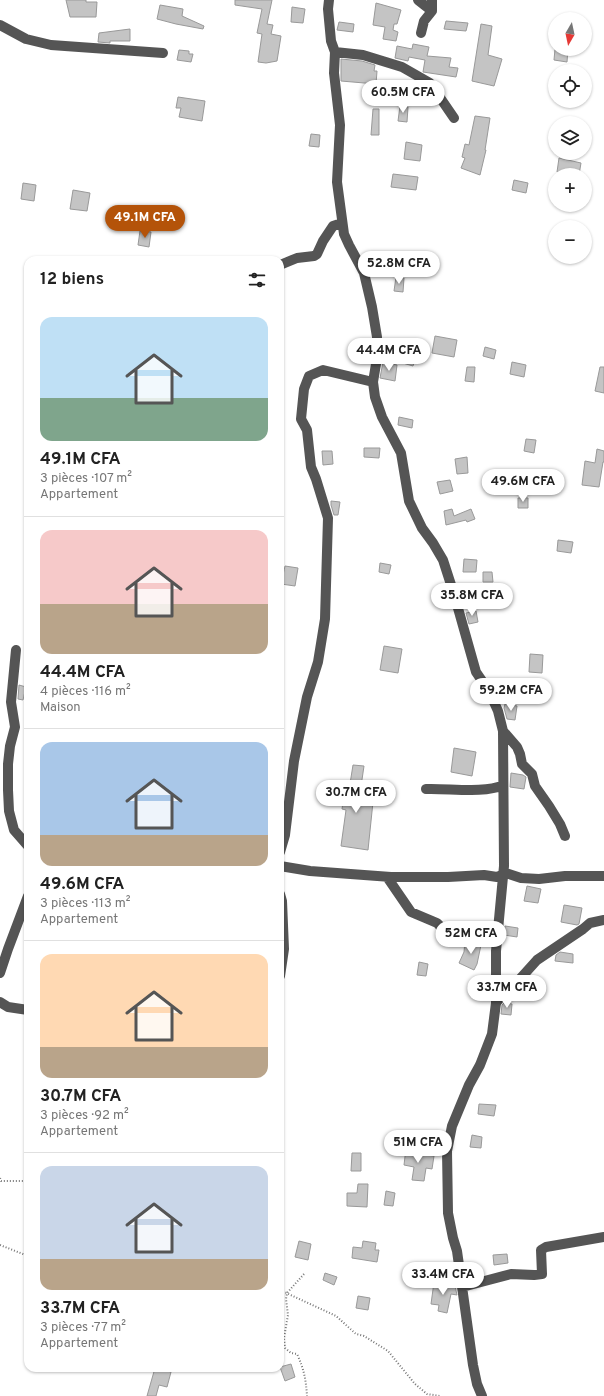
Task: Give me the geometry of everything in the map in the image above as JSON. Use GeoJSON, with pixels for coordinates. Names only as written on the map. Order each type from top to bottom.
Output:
{"type":"FeatureCollection","features":[{"type":"Feature","properties":{"kind":"street"},"geometry":{"type":"LineString","coordinates":[[329,0],[328,9],[331,41],[335,52],[334,73],[340,125],[337,182],[342,223],[349,245],[364,273],[372,307],[377,338],[377,358],[373,382],[375,397],[382,417],[401,453],[409,501],[422,528],[443,560],[476,672],[490,691],[498,711],[503,730],[503,874],[497,942],[496,1003],[492,1034],[480,1065],[469,1085],[452,1126],[447,1151],[448,1213],[457,1251],[473,1366],[477,1384],[482,1396]]}},
{"type":"Feature","properties":{"kind":"street"},"geometry":{"type":"LineString","coordinates":[[418,0],[432,11]]}},
{"type":"Feature","properties":{"kind":"street"},"geometry":{"type":"LineString","coordinates":[[421,33],[424,21],[432,11],[432,0]]}},
{"type":"Feature","properties":{"kind":"street"},"geometry":{"type":"LineString","coordinates":[[0,25],[26,39],[51,46],[162,53]]}},
{"type":"Feature","properties":{"kind":"street"},"geometry":{"type":"LineString","coordinates":[[335,52],[363,55],[384,61],[407,70],[430,82],[454,118]]}},
{"type":"Feature","properties":{"kind":"street"},"geometry":{"type":"LineString","coordinates":[[284,263],[297,258],[314,256],[317,254],[323,241],[333,226],[342,223]]}},
{"type":"Feature","properties":{"kind":"street"},"geometry":{"type":"LineString","coordinates":[[284,838],[294,761],[307,697],[318,662],[325,619],[328,518],[311,466],[307,430],[301,419],[304,389],[309,376],[323,370],[373,382]]}},
{"type":"Feature","properties":{"kind":"street"},"geometry":{"type":"LineString","coordinates":[[16,650],[11,702],[15,727],[10,746],[8,790],[9,811],[14,830],[24,841]]}},
{"type":"Feature","properties":{"kind":"street"},"geometry":{"type":"LineString","coordinates":[[503,730],[517,748],[522,764],[532,774],[535,786],[560,824],[565,836]]}},
{"type":"Feature","properties":{"kind":"street"},"geometry":{"type":"LineString","coordinates":[[426,789],[484,790],[496,789],[503,785]]}},
{"type":"Feature","properties":{"kind":"street"},"geometry":{"type":"LineString","coordinates":[[284,867],[310,871],[387,877],[448,877],[484,875],[497,878],[506,873],[522,878],[539,879],[565,876],[604,876]]}},
{"type":"Feature","properties":{"kind":"street"},"geometry":{"type":"LineString","coordinates":[[387,877],[411,912],[437,923],[441,927],[461,934],[497,942]]}},
{"type":"Feature","properties":{"kind":"street"},"geometry":{"type":"LineString","coordinates":[[0,973],[24,907]]}},
{"type":"Feature","properties":{"kind":"street"},"geometry":{"type":"LineString","coordinates":[[496,1003],[501,996],[510,990],[537,960],[583,930],[590,923],[604,920]]}},
{"type":"Feature","properties":{"kind":"street"},"geometry":{"type":"LineString","coordinates":[[0,1002],[8,1007],[24,1009]]}},
{"type":"Feature","properties":{"kind":"street"},"geometry":{"type":"LineString","coordinates":[[462,1287],[511,1274],[542,1274],[541,1250],[546,1247],[604,1237]]}},
{"type":"Feature","properties":{"kind":"path"},"geometry":{"type":"LineString","coordinates":[[0,1178],[1,1181],[24,1182]]}},
{"type":"Feature","properties":{"kind":"path"},"geometry":{"type":"LineString","coordinates":[[0,1245],[24,1254]]}},
{"type":"Feature","properties":{"kind":"path"},"geometry":{"type":"LineString","coordinates":[[304,1274],[287,1293],[286,1299],[288,1315],[284,1338],[285,1348],[291,1353],[296,1354],[301,1364],[306,1380],[307,1396]]}},
{"type":"Feature","properties":{"kind":"path"},"geometry":{"type":"LineString","coordinates":[[284,1292],[336,1316],[356,1334],[364,1336],[388,1351],[415,1384],[427,1394],[440,1396]]}},
{"type":"Feature","properties":{"kind":"building"},"geometry":{"type":"Polygon","coordinates":[[[66,0],[86,0],[86,2],[97,2],[96,17],[70,17],[66,0]]]}},
{"type":"Feature","properties":{"kind":"building"},"geometry":{"type":"Polygon","coordinates":[[[235,0],[272,0],[267,24],[273,25],[271,34],[281,36],[277,61],[266,63],[258,62],[262,34],[257,33],[262,9],[235,5],[235,0]]]}},
{"type":"Feature","properties":{"kind":"building"},"geometry":{"type":"Polygon","coordinates":[[[376,3],[401,10],[397,24],[394,24],[393,30],[398,32],[396,41],[383,39],[385,27],[373,25],[376,3]]]}},
{"type":"Feature","properties":{"kind":"building"},"geometry":{"type":"Polygon","coordinates":[[[160,5],[183,9],[182,16],[204,26],[203,29],[157,19],[160,5]]]}},
{"type":"Feature","properties":{"kind":"building"},"geometry":{"type":"Polygon","coordinates":[[[292,7],[305,9],[303,23],[291,22],[292,7]]]}},
{"type":"Feature","properties":{"kind":"building"},"geometry":{"type":"Polygon","coordinates":[[[446,21],[468,23],[466,31],[444,29],[446,21]]]}},
{"type":"Feature","properties":{"kind":"building"},"geometry":{"type":"Polygon","coordinates":[[[339,22],[354,24],[353,32],[337,30],[339,22]]]}},
{"type":"Feature","properties":{"kind":"building"},"geometry":{"type":"Polygon","coordinates":[[[481,24],[492,26],[488,55],[502,59],[494,86],[472,81],[481,24]]]}},
{"type":"Feature","properties":{"kind":"building"},"geometry":{"type":"Polygon","coordinates":[[[130,29],[130,41],[110,41],[110,43],[98,42],[99,33],[130,29]]]}},
{"type":"Feature","properties":{"kind":"building"},"geometry":{"type":"Polygon","coordinates":[[[413,44],[429,47],[427,56],[451,58],[449,67],[458,68],[456,77],[423,72],[425,60],[409,57],[408,61],[395,58],[397,46],[412,49],[413,44]]]}},
{"type":"Feature","properties":{"kind":"building"},"geometry":{"type":"Polygon","coordinates":[[[179,50],[189,51],[189,54],[193,54],[191,62],[177,60],[179,50]]]}},
{"type":"Feature","properties":{"kind":"building"},"geometry":{"type":"Polygon","coordinates":[[[554,56],[567,56],[567,62],[554,60],[554,56]]]}},
{"type":"Feature","properties":{"kind":"building"},"geometry":{"type":"Polygon","coordinates":[[[341,59],[362,61],[375,65],[374,71],[377,71],[376,84],[341,81],[341,59]]]}},
{"type":"Feature","properties":{"kind":"building"},"geometry":{"type":"Polygon","coordinates":[[[178,97],[205,101],[202,121],[179,117],[181,108],[176,108],[178,97]]]}},
{"type":"Feature","properties":{"kind":"building"},"geometry":{"type":"Polygon","coordinates":[[[400,106],[408,107],[407,122],[398,121],[400,106]]]}},
{"type":"Feature","properties":{"kind":"building"},"geometry":{"type":"Polygon","coordinates":[[[373,109],[379,109],[379,135],[371,135],[373,109]]]}},
{"type":"Feature","properties":{"kind":"building"},"geometry":{"type":"Polygon","coordinates":[[[475,116],[490,118],[486,150],[480,175],[461,168],[465,158],[462,157],[465,144],[469,145],[475,116]]]}},
{"type":"Feature","properties":{"kind":"building"},"geometry":{"type":"Polygon","coordinates":[[[311,134],[320,135],[319,147],[309,146],[311,134]]]}},
{"type":"Feature","properties":{"kind":"building"},"geometry":{"type":"Polygon","coordinates":[[[406,142],[422,145],[420,161],[404,159],[406,142]]]}},
{"type":"Feature","properties":{"kind":"building"},"geometry":{"type":"Polygon","coordinates":[[[559,160],[568,160],[581,163],[580,168],[558,168],[559,160]]]}},
{"type":"Feature","properties":{"kind":"building"},"geometry":{"type":"Polygon","coordinates":[[[393,174],[418,177],[416,190],[391,187],[393,174]]]}},
{"type":"Feature","properties":{"kind":"building"},"geometry":{"type":"Polygon","coordinates":[[[514,180],[528,183],[526,193],[512,190],[514,180]]]}},
{"type":"Feature","properties":{"kind":"building"},"geometry":{"type":"Polygon","coordinates":[[[23,183],[36,185],[34,201],[21,199],[23,183]]]}},
{"type":"Feature","properties":{"kind":"building"},"geometry":{"type":"Polygon","coordinates":[[[73,190],[90,193],[87,211],[70,209],[73,190]]]}},
{"type":"Feature","properties":{"kind":"building"},"geometry":{"type":"Polygon","coordinates":[[[140,231],[151,232],[149,247],[138,245],[140,231]]]}},
{"type":"Feature","properties":{"kind":"building"},"geometry":{"type":"Polygon","coordinates":[[[396,277],[404,278],[403,292],[394,291],[396,277]]]}},
{"type":"Feature","properties":{"kind":"building"},"geometry":{"type":"Polygon","coordinates":[[[435,336],[457,340],[454,357],[432,353],[435,336]]]}},
{"type":"Feature","properties":{"kind":"building"},"geometry":{"type":"Polygon","coordinates":[[[401,346],[418,351],[413,366],[396,361],[401,346]]]}},
{"type":"Feature","properties":{"kind":"building"},"geometry":{"type":"Polygon","coordinates":[[[485,347],[496,350],[494,359],[483,356],[485,347]]]}},
{"type":"Feature","properties":{"kind":"building"},"geometry":{"type":"Polygon","coordinates":[[[383,362],[397,365],[395,381],[380,378],[383,362]]]}},
{"type":"Feature","properties":{"kind":"building"},"geometry":{"type":"Polygon","coordinates":[[[512,362],[526,365],[524,377],[510,374],[512,362]]]}},
{"type":"Feature","properties":{"kind":"building"},"geometry":{"type":"Polygon","coordinates":[[[467,367],[475,367],[474,382],[465,381],[467,367]]]}},
{"type":"Feature","properties":{"kind":"building"},"geometry":{"type":"Polygon","coordinates":[[[600,367],[604,367],[604,393],[595,391],[600,367]]]}},
{"type":"Feature","properties":{"kind":"building"},"geometry":{"type":"Polygon","coordinates":[[[399,417],[413,420],[412,428],[398,425],[399,417]]]}},
{"type":"Feature","properties":{"kind":"building"},"geometry":{"type":"Polygon","coordinates":[[[526,439],[536,440],[534,453],[524,451],[526,439]]]}},
{"type":"Feature","properties":{"kind":"building"},"geometry":{"type":"Polygon","coordinates":[[[364,448],[380,448],[379,458],[364,457],[364,448]]]}},
{"type":"Feature","properties":{"kind":"building"},"geometry":{"type":"Polygon","coordinates":[[[597,449],[604,451],[604,462],[599,487],[582,485],[585,461],[595,463],[597,449]]]}},
{"type":"Feature","properties":{"kind":"building"},"geometry":{"type":"Polygon","coordinates":[[[322,451],[332,451],[333,464],[323,465],[322,451]]]}},
{"type":"Feature","properties":{"kind":"building"},"geometry":{"type":"Polygon","coordinates":[[[467,457],[468,473],[457,474],[455,459],[467,457]]]}},
{"type":"Feature","properties":{"kind":"building"},"geometry":{"type":"Polygon","coordinates":[[[450,480],[453,491],[440,494],[437,482],[450,480]]]}},
{"type":"Feature","properties":{"kind":"building"},"geometry":{"type":"Polygon","coordinates":[[[518,498],[528,498],[528,508],[518,508],[518,498]]]}},
{"type":"Feature","properties":{"kind":"building"},"geometry":{"type":"Polygon","coordinates":[[[331,501],[340,502],[338,515],[334,515],[331,501]]]}},
{"type":"Feature","properties":{"kind":"building"},"geometry":{"type":"Polygon","coordinates":[[[452,509],[454,516],[471,509],[475,519],[467,522],[466,520],[446,525],[444,511],[452,509]]]}},
{"type":"Feature","properties":{"kind":"building"},"geometry":{"type":"Polygon","coordinates":[[[558,540],[573,542],[571,553],[557,551],[558,540]]]}},
{"type":"Feature","properties":{"kind":"building"},"geometry":{"type":"Polygon","coordinates":[[[464,559],[477,560],[476,572],[463,572],[464,559]]]}},
{"type":"Feature","properties":{"kind":"building"},"geometry":{"type":"Polygon","coordinates":[[[380,563],[391,565],[389,574],[379,572],[380,563]]]}},
{"type":"Feature","properties":{"kind":"building"},"geometry":{"type":"Polygon","coordinates":[[[285,566],[298,568],[295,586],[284,584],[285,566]]]}},
{"type":"Feature","properties":{"kind":"building"},"geometry":{"type":"Polygon","coordinates":[[[483,572],[492,572],[493,582],[483,582],[483,572]]]}},
{"type":"Feature","properties":{"kind":"building"},"geometry":{"type":"Polygon","coordinates":[[[476,611],[478,622],[469,624],[466,613],[476,611]]]}},
{"type":"Feature","properties":{"kind":"building"},"geometry":{"type":"Polygon","coordinates":[[[384,646],[402,649],[398,673],[380,670],[384,646]]]}},
{"type":"Feature","properties":{"kind":"building"},"geometry":{"type":"Polygon","coordinates":[[[530,654],[543,655],[542,673],[529,672],[530,654]]]}},
{"type":"Feature","properties":{"kind":"building"},"geometry":{"type":"Polygon","coordinates":[[[19,685],[24,686],[24,696],[23,700],[18,699],[19,685]]]}},
{"type":"Feature","properties":{"kind":"building"},"geometry":{"type":"Polygon","coordinates":[[[505,704],[517,706],[515,720],[507,719],[504,708],[505,704]]]}},
{"type":"Feature","properties":{"kind":"building"},"geometry":{"type":"Polygon","coordinates":[[[454,748],[476,752],[472,776],[451,772],[454,748]]]}},
{"type":"Feature","properties":{"kind":"building"},"geometry":{"type":"Polygon","coordinates":[[[353,765],[364,766],[359,800],[373,802],[368,850],[341,846],[346,810],[342,809],[345,789],[349,790],[353,765]]]}},
{"type":"Feature","properties":{"kind":"building"},"geometry":{"type":"Polygon","coordinates":[[[511,773],[526,777],[524,789],[510,787],[511,773]]]}},
{"type":"Feature","properties":{"kind":"building"},"geometry":{"type":"Polygon","coordinates":[[[527,886],[541,889],[538,903],[524,901],[527,886]]]}},
{"type":"Feature","properties":{"kind":"building"},"geometry":{"type":"Polygon","coordinates":[[[564,905],[582,908],[579,924],[577,925],[561,922],[564,905]]]}},
{"type":"Feature","properties":{"kind":"building"},"geometry":{"type":"Polygon","coordinates":[[[505,926],[518,928],[517,937],[504,935],[505,926]]]}},
{"type":"Feature","properties":{"kind":"building"},"geometry":{"type":"Polygon","coordinates":[[[465,941],[481,945],[477,964],[474,970],[459,963],[464,952],[465,941]]]}},
{"type":"Feature","properties":{"kind":"building"},"geometry":{"type":"Polygon","coordinates":[[[560,952],[573,954],[573,963],[555,961],[556,955],[560,952]]]}},
{"type":"Feature","properties":{"kind":"building"},"geometry":{"type":"Polygon","coordinates":[[[419,962],[428,964],[426,976],[417,975],[419,962]]]}},
{"type":"Feature","properties":{"kind":"building"},"geometry":{"type":"Polygon","coordinates":[[[504,1003],[512,1004],[511,1015],[501,1014],[502,1005],[504,1003]]]}},
{"type":"Feature","properties":{"kind":"building"},"geometry":{"type":"Polygon","coordinates":[[[479,1104],[496,1105],[494,1116],[478,1114],[479,1104]]]}},
{"type":"Feature","properties":{"kind":"building"},"geometry":{"type":"Polygon","coordinates":[[[472,1135],[482,1137],[481,1148],[470,1147],[472,1135]]]}},
{"type":"Feature","properties":{"kind":"building"},"geometry":{"type":"Polygon","coordinates":[[[389,1136],[402,1139],[400,1149],[387,1147],[389,1136]]]}},
{"type":"Feature","properties":{"kind":"building"},"geometry":{"type":"Polygon","coordinates":[[[406,1148],[415,1150],[415,1153],[434,1156],[432,1169],[426,1168],[424,1181],[412,1180],[414,1167],[404,1165],[406,1148]]]}},
{"type":"Feature","properties":{"kind":"building"},"geometry":{"type":"Polygon","coordinates":[[[352,1153],[361,1153],[361,1171],[351,1171],[352,1153]]]}},
{"type":"Feature","properties":{"kind":"building"},"geometry":{"type":"Polygon","coordinates":[[[358,1184],[368,1184],[367,1207],[347,1206],[347,1193],[357,1193],[358,1184]]]}},
{"type":"Feature","properties":{"kind":"building"},"geometry":{"type":"Polygon","coordinates":[[[386,1191],[395,1193],[393,1206],[384,1205],[386,1191]]]}},
{"type":"Feature","properties":{"kind":"building"},"geometry":{"type":"Polygon","coordinates":[[[299,1241],[311,1244],[308,1260],[295,1257],[299,1241]]]}},
{"type":"Feature","properties":{"kind":"building"},"geometry":{"type":"Polygon","coordinates":[[[363,1241],[376,1243],[375,1250],[379,1250],[377,1262],[352,1258],[353,1247],[362,1248],[363,1241]]]}},
{"type":"Feature","properties":{"kind":"building"},"geometry":{"type":"Polygon","coordinates":[[[507,1254],[508,1263],[494,1265],[493,1255],[507,1254]]]}},
{"type":"Feature","properties":{"kind":"building"},"geometry":{"type":"Polygon","coordinates":[[[325,1273],[337,1277],[334,1285],[323,1280],[325,1273]]]}},
{"type":"Feature","properties":{"kind":"building"},"geometry":{"type":"Polygon","coordinates":[[[434,1282],[455,1286],[457,1295],[451,1294],[447,1313],[438,1311],[439,1305],[431,1304],[434,1282]]]}},
{"type":"Feature","properties":{"kind":"building"},"geometry":{"type":"Polygon","coordinates":[[[358,1296],[370,1298],[368,1310],[356,1308],[358,1296]]]}},
{"type":"Feature","properties":{"kind":"building"},"geometry":{"type":"Polygon","coordinates":[[[291,1364],[295,1377],[285,1381],[282,1372],[284,1372],[284,1366],[291,1364]]]}},
{"type":"Feature","properties":{"kind":"building"},"geometry":{"type":"Polygon","coordinates":[[[154,1372],[171,1372],[167,1387],[159,1385],[156,1396],[147,1396],[154,1372]]]}}]}
